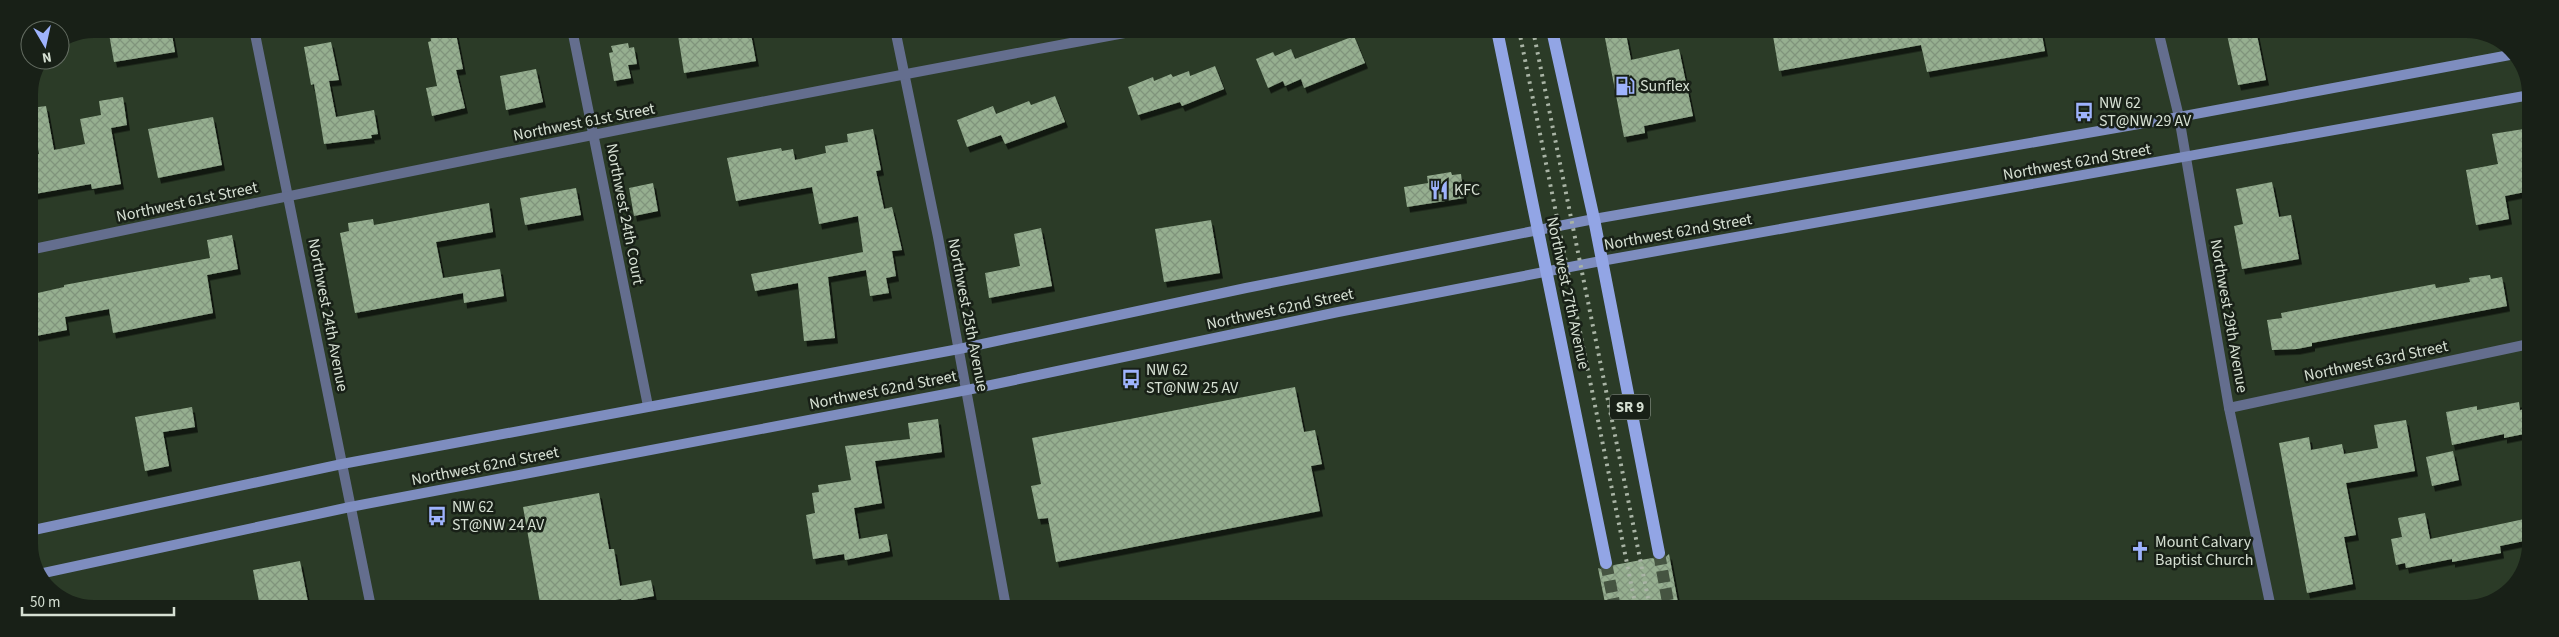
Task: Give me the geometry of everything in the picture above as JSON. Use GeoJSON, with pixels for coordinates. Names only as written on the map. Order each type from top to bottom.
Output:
{"type":"FeatureCollection","features":[{"type":"Feature","properties":{"kind":"main road","name":"Northwest 27th Avenue"},"geometry":{"type":"LineString","coordinates":[[1499,38],[1548,271],[1606,563]]}},
{"type":"Feature","properties":{"kind":"main road","name":"SR 9"},"geometry":{"type":"LineString","coordinates":[[1554,38],[1594,219],[1659,553]]}},
{"type":"Feature","properties":{"kind":"main road","name":"Northwest 62nd Street"},"geometry":{"type":"LineString","coordinates":[[38,529],[342,464],[959,349],[1246,288],[1594,219],[2179,117],[2507,56]]}},
{"type":"Feature","properties":{"kind":"main road","name":"Northwest 62nd Street"},"geometry":{"type":"LineString","coordinates":[[46,572],[350,507],[967,390],[1328,314],[1548,271],[2521,97]]}},
{"type":"Feature","properties":{"kind":"street","name":"Northwest 24th Avenue"},"geometry":{"type":"LineString","coordinates":[[256,38],[370,600]]}},
{"type":"Feature","properties":{"kind":"street","name":"Northwest 24th Court"},"geometry":{"type":"LineString","coordinates":[[574,38],[648,406]]}},
{"type":"Feature","properties":{"kind":"street","name":"Northwest 25th Avenue"},"geometry":{"type":"LineString","coordinates":[[897,38],[967,390],[1005,600]]}},
{"type":"Feature","properties":{"kind":"street","name":"Northwest 61st Street"},"geometry":{"type":"LineString","coordinates":[[38,248],[289,195],[1098,38]]}},
{"type":"Feature","properties":{"kind":"street","name":"Northwest 29th Avenue"},"geometry":{"type":"LineString","coordinates":[[2160,38],[2179,117],[2229,408],[2269,600]]}},
{"type":"Feature","properties":{"kind":"street","name":"Northwest 63rd Street"},"geometry":{"type":"LineString","coordinates":[[2229,408],[2522,346]]}},
{"type":"Feature","properties":{"kind":"building"},"geometry":{"type":"Polygon","coordinates":[[[110,38],[173,38],[175,52],[114,62],[110,38]]]}},
{"type":"Feature","properties":{"kind":"building"},"geometry":{"type":"Polygon","coordinates":[[[431,38],[457,38],[463,69],[456,70],[465,108],[432,116],[426,88],[437,86],[428,42],[431,41],[431,38]]]}},
{"type":"Feature","properties":{"kind":"building"},"geometry":{"type":"Polygon","coordinates":[[[678,38],[752,38],[756,61],[684,73],[678,38]]]}},
{"type":"Feature","properties":{"kind":"building"},"geometry":{"type":"Polygon","coordinates":[[[1349,38],[1355,38],[1365,63],[1304,88],[1301,79],[1285,86],[1283,81],[1268,88],[1256,59],[1273,52],[1275,56],[1291,49],[1295,59],[1349,38]]]}},
{"type":"Feature","properties":{"kind":"building"},"geometry":{"type":"Polygon","coordinates":[[[1605,38],[1627,38],[1631,60],[1679,49],[1693,116],[1644,126],[1645,133],[1624,137],[1605,38]]]}},
{"type":"Feature","properties":{"kind":"building"},"geometry":{"type":"Polygon","coordinates":[[[1773,38],[2043,38],[2045,51],[1927,72],[1921,45],[1779,71],[1773,38]]]}},
{"type":"Feature","properties":{"kind":"building"},"geometry":{"type":"Polygon","coordinates":[[[2228,38],[2258,38],[2266,80],[2238,85],[2228,38]]]}},
{"type":"Feature","properties":{"kind":"building"},"geometry":{"type":"Polygon","coordinates":[[[331,42],[339,80],[329,81],[336,117],[374,110],[378,134],[371,135],[372,138],[324,144],[314,84],[311,85],[304,47],[331,42]]]}},
{"type":"Feature","properties":{"kind":"building"},"geometry":{"type":"Polygon","coordinates":[[[628,43],[629,48],[634,47],[637,64],[628,65],[631,78],[614,81],[609,53],[613,52],[611,46],[628,43]]]}},
{"type":"Feature","properties":{"kind":"building"},"geometry":{"type":"Polygon","coordinates":[[[1215,66],[1224,89],[1182,106],[1180,102],[1138,115],[1128,87],[1153,77],[1154,81],[1171,74],[1173,77],[1189,71],[1190,76],[1215,66]]]}},
{"type":"Feature","properties":{"kind":"building"},"geometry":{"type":"Polygon","coordinates":[[[536,69],[543,102],[506,110],[500,76],[536,69]]]}},
{"type":"Feature","properties":{"kind":"building"},"geometry":{"type":"Polygon","coordinates":[[[1055,96],[1065,122],[1005,144],[1001,135],[967,147],[957,120],[993,106],[996,114],[1029,101],[1031,105],[1055,96]]]}},
{"type":"Feature","properties":{"kind":"building"},"geometry":{"type":"Polygon","coordinates":[[[123,97],[127,125],[111,128],[121,184],[92,189],[91,184],[38,193],[38,107],[46,106],[54,150],[85,144],[80,119],[101,115],[99,101],[123,97]]]}},
{"type":"Feature","properties":{"kind":"building"},"geometry":{"type":"Polygon","coordinates":[[[213,117],[222,165],[158,178],[148,129],[213,117]]]}},
{"type":"Feature","properties":{"kind":"building"},"geometry":{"type":"Polygon","coordinates":[[[873,129],[881,170],[876,171],[884,209],[892,207],[902,250],[892,251],[896,276],[886,278],[889,293],[870,296],[866,270],[828,277],[835,338],[804,341],[798,283],[755,291],[751,274],[863,252],[858,216],[819,224],[812,187],[736,201],[727,158],[781,148],[782,151],[793,149],[795,160],[826,153],[825,146],[848,142],[847,134],[873,129]]]}},
{"type":"Feature","properties":{"kind":"building"},"geometry":{"type":"Polygon","coordinates":[[[2521,129],[2521,193],[2505,196],[2509,219],[2476,225],[2466,170],[2498,164],[2492,134],[2521,129]]]}},
{"type":"Feature","properties":{"kind":"building"},"geometry":{"type":"Polygon","coordinates":[[[1451,172],[1452,175],[1461,174],[1464,198],[1407,207],[1404,187],[1428,183],[1427,176],[1451,172]]]}},
{"type":"Feature","properties":{"kind":"building"},"geometry":{"type":"Polygon","coordinates":[[[2272,182],[2279,217],[2291,215],[2299,259],[2242,269],[2234,226],[2243,224],[2236,189],[2272,182]]]}},
{"type":"Feature","properties":{"kind":"building"},"geometry":{"type":"Polygon","coordinates":[[[653,183],[658,211],[634,216],[629,188],[653,183]]]}},
{"type":"Feature","properties":{"kind":"building"},"geometry":{"type":"Polygon","coordinates":[[[576,188],[581,215],[525,225],[520,198],[576,188]]]}},
{"type":"Feature","properties":{"kind":"building"},"geometry":{"type":"Polygon","coordinates":[[[489,203],[493,232],[436,242],[443,278],[500,269],[504,296],[464,303],[463,293],[355,313],[340,233],[349,231],[348,223],[373,219],[374,225],[489,203]]]}},
{"type":"Feature","properties":{"kind":"building"},"geometry":{"type":"Polygon","coordinates":[[[1211,220],[1220,273],[1164,282],[1155,229],[1211,220]]]}},
{"type":"Feature","properties":{"kind":"building"},"geometry":{"type":"Polygon","coordinates":[[[1041,228],[1052,286],[989,298],[985,273],[1020,266],[1014,234],[1041,228]]]}},
{"type":"Feature","properties":{"kind":"building"},"geometry":{"type":"Polygon","coordinates":[[[232,235],[238,269],[207,275],[213,313],[113,333],[109,309],[65,317],[67,330],[38,336],[38,293],[64,287],[64,285],[210,258],[207,240],[232,235]]]}},
{"type":"Feature","properties":{"kind":"building"},"geometry":{"type":"Polygon","coordinates":[[[2490,275],[2491,279],[2502,277],[2507,306],[2312,343],[2312,346],[2297,349],[2272,350],[2267,320],[2282,318],[2281,313],[2435,284],[2436,288],[2470,282],[2469,278],[2490,275]]]}},
{"type":"Feature","properties":{"kind":"building"},"geometry":{"type":"Polygon","coordinates":[[[1295,387],[1304,432],[1315,430],[1322,464],[1311,466],[1320,511],[1056,562],[1048,518],[1038,519],[1031,486],[1041,484],[1032,438],[1295,387]]]}},
{"type":"Feature","properties":{"kind":"building"},"geometry":{"type":"Polygon","coordinates":[[[2519,402],[2520,410],[2522,410],[2522,434],[2504,438],[2504,434],[2452,445],[2446,412],[2477,406],[2477,410],[2519,402]]]}},
{"type":"Feature","properties":{"kind":"building"},"geometry":{"type":"Polygon","coordinates":[[[192,407],[195,427],[163,432],[169,466],[145,471],[135,417],[192,407]]]}},
{"type":"Feature","properties":{"kind":"building"},"geometry":{"type":"Polygon","coordinates":[[[938,419],[942,452],[875,461],[882,503],[854,508],[859,539],[887,534],[890,551],[845,560],[844,554],[813,559],[806,515],[815,513],[812,493],[819,492],[818,485],[851,480],[845,446],[910,439],[908,423],[938,419]]]}},
{"type":"Feature","properties":{"kind":"building"},"geometry":{"type":"Polygon","coordinates":[[[2406,420],[2415,471],[2346,483],[2356,535],[2344,537],[2353,584],[2307,593],[2279,443],[2309,437],[2311,450],[2342,444],[2344,454],[2378,448],[2374,425],[2406,420]]]}},
{"type":"Feature","properties":{"kind":"building"},"geometry":{"type":"Polygon","coordinates":[[[2453,451],[2459,480],[2432,486],[2426,457],[2453,451]]]}},
{"type":"Feature","properties":{"kind":"building"},"geometry":{"type":"Polygon","coordinates":[[[599,493],[609,549],[614,549],[620,586],[651,580],[654,596],[633,600],[539,600],[523,507],[599,493]]]}},
{"type":"Feature","properties":{"kind":"building"},"geometry":{"type":"Polygon","coordinates":[[[2425,513],[2430,539],[2522,519],[2522,541],[2500,546],[2501,553],[2452,562],[2452,559],[2406,568],[2405,563],[2396,565],[2391,539],[2402,537],[2398,518],[2425,513]]]}},
{"type":"Feature","properties":{"kind":"building"},"geometry":{"type":"Polygon","coordinates":[[[1669,554],[1678,600],[1604,600],[1598,568],[1607,571],[1614,565],[1652,558],[1661,561],[1669,554]]]}},
{"type":"Feature","properties":{"kind":"building"},"geometry":{"type":"Polygon","coordinates":[[[300,561],[308,600],[259,600],[253,570],[300,561]]]}},
{"type":"Feature","properties":{"kind":"tunnel"},"geometry":{"type":"LineString","coordinates":[[1659,553],[1668,600]]}},
{"type":"Feature","properties":{"kind":"tunnel"},"geometry":{"type":"LineString","coordinates":[[1606,563],[1613,600]]}},
{"type":"Feature","properties":{"kind":"railway"},"geometry":{"type":"LineString","coordinates":[[1521,38],[1634,600]]}},
{"type":"Feature","properties":{"kind":"railway"},"geometry":{"type":"LineString","coordinates":[[1535,38],[1648,600]]}},
{"type":"Feature","properties":{"kind":"place","name":"Sunflex"},"geometry":{"type":"Point","coordinates":[1625,86]}},
{"type":"Feature","properties":{"kind":"place","name":"NW 62 ST@NW 29 AV"},"geometry":{"type":"Point","coordinates":[2084,112]}},
{"type":"Feature","properties":{"kind":"place","name":"KFC"},"geometry":{"type":"Point","coordinates":[1439,190]}},
{"type":"Feature","properties":{"kind":"place","name":"NW 62 ST@NW 25 AV"},"geometry":{"type":"Point","coordinates":[1131,379]}},
{"type":"Feature","properties":{"kind":"place","name":"NW 62 ST@NW 24 AV"},"geometry":{"type":"Point","coordinates":[437,516]}},
{"type":"Feature","properties":{"kind":"place","name":"Mount Calvary Baptist Church"},"geometry":{"type":"Point","coordinates":[2140,551]}}]}
